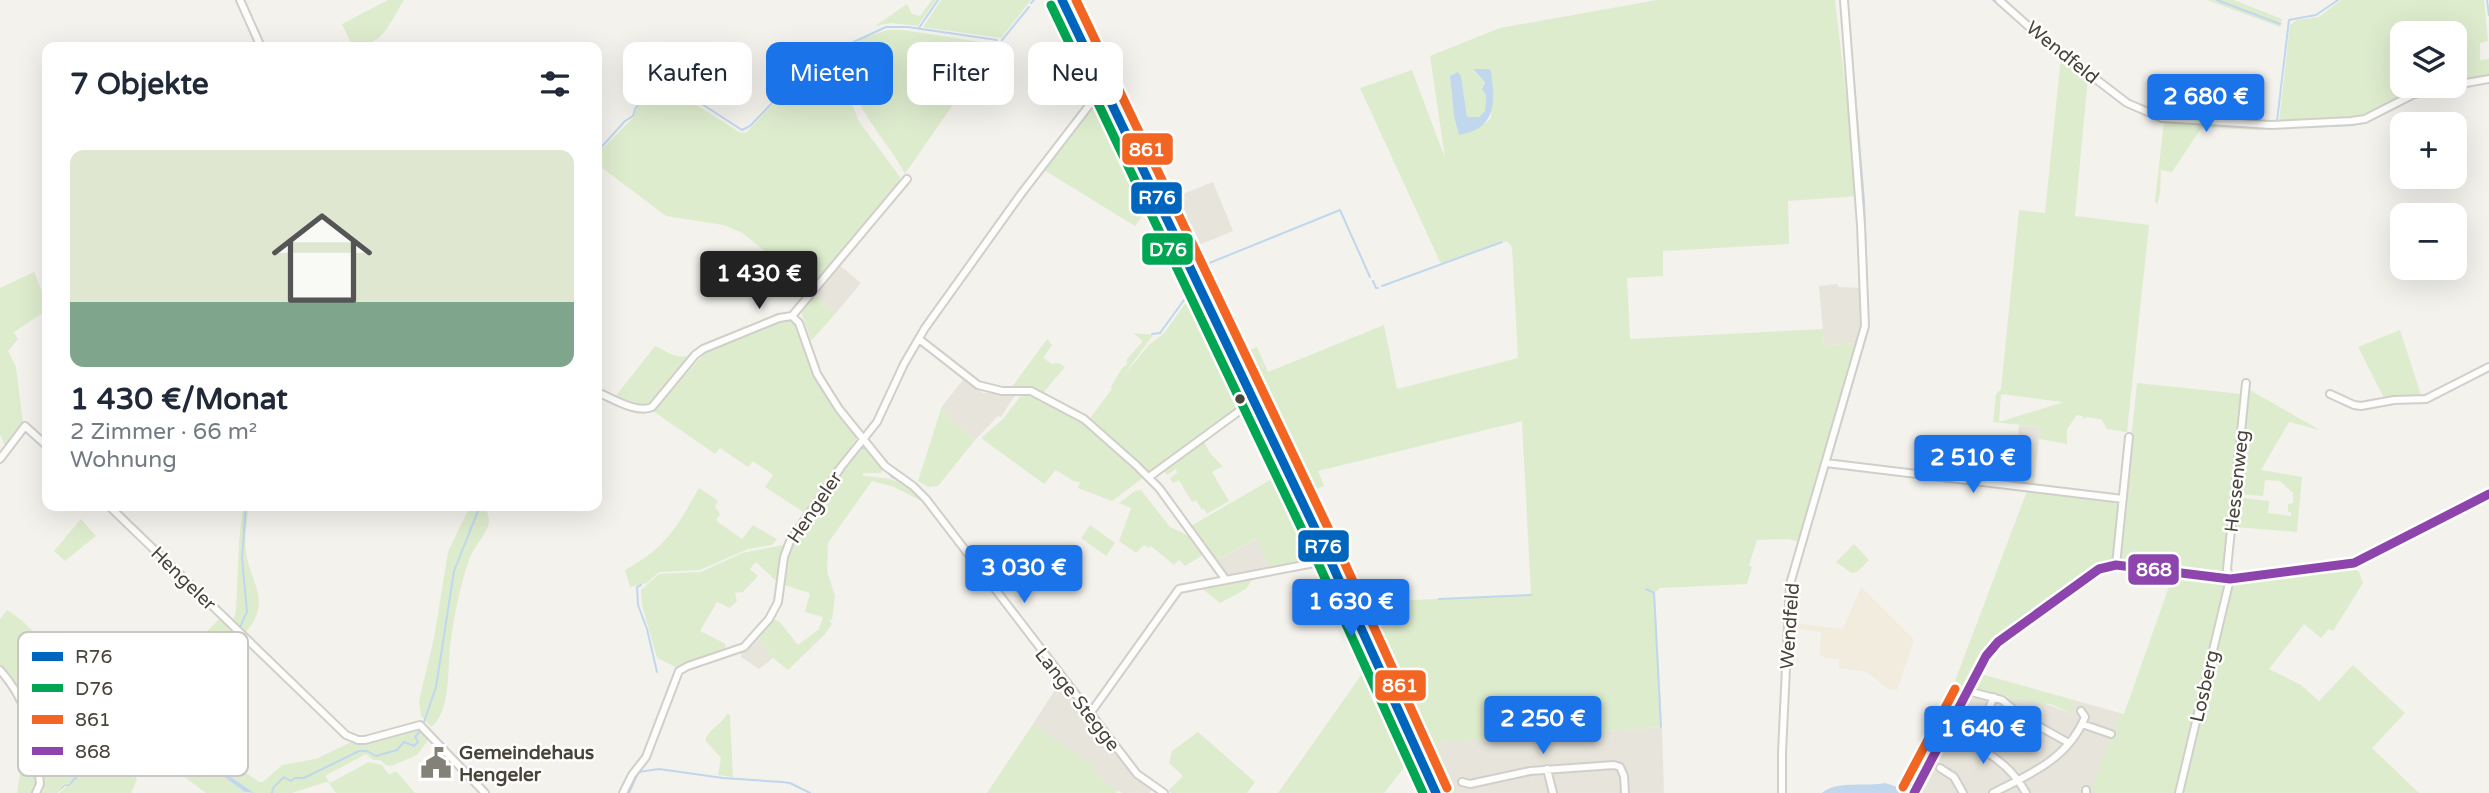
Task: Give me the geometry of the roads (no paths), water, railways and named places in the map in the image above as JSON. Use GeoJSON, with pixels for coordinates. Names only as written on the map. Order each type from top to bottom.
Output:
{"type":"FeatureCollection","features":[{"type":"Feature","properties":{"kind":"main road"},"geometry":{"type":"LineString","coordinates":[[1062,0],[1082,42]]}},
{"type":"Feature","properties":{"kind":"main road"},"geometry":{"type":"LineString","coordinates":[[1111,105],[1330,560],[1436,793]]}},
{"type":"Feature","properties":{"kind":"street"},"geometry":{"type":"LineString","coordinates":[[240,0],[259,42]]}},
{"type":"Feature","properties":{"kind":"street","name":"Wendfeld"},"geometry":{"type":"LineString","coordinates":[[1782,793],[1790,584],[1865,326],[1861,225],[1844,0]]}},
{"type":"Feature","properties":{"kind":"street","name":"Wendfeld"},"geometry":{"type":"LineString","coordinates":[[1999,0],[2036,33],[2127,103],[2162,118],[2271,125],[2351,121],[2365,118],[2406,98]]}},
{"type":"Feature","properties":{"kind":"street","name":"Wendfeld"},"geometry":{"type":"LineString","coordinates":[[2467,83],[2489,79]]}},
{"type":"Feature","properties":{"kind":"street","name":"Hengeler"},"geometry":{"type":"LineString","coordinates":[[623,793],[652,745],[679,671],[744,647],[769,619],[778,602],[784,557],[790,541],[882,414],[904,364],[919,339],[1021,194],[1089,105]]}},
{"type":"Feature","properties":{"kind":"street"},"geometry":{"type":"LineString","coordinates":[[602,394],[646,409],[658,400],[703,349],[779,318],[792,316],[907,178]]}},
{"type":"Feature","properties":{"kind":"street","name":"Lange Stegge"},"geometry":{"type":"LineString","coordinates":[[792,316],[799,323],[817,374],[862,439],[885,466],[926,499],[1089,715],[1137,774],[1164,793]]}},
{"type":"Feature","properties":{"kind":"street"},"geometry":{"type":"LineString","coordinates":[[919,339],[978,385],[993,390],[1031,391],[1079,415],[1149,477],[1226,580]]}},
{"type":"Feature","properties":{"kind":"street"},"geometry":{"type":"LineString","coordinates":[[2330,394],[2361,406],[2395,400],[2426,399],[2489,367]]}},
{"type":"Feature","properties":{"kind":"street","name":"Hessenweg"},"geometry":{"type":"LineString","coordinates":[[2230,579],[2227,569],[2246,383]]}},
{"type":"Feature","properties":{"kind":"street"},"geometry":{"type":"LineString","coordinates":[[1149,477],[1253,401]]}},
{"type":"Feature","properties":{"kind":"street"},"geometry":{"type":"LineString","coordinates":[[0,459],[26,426],[42,441]]}},
{"type":"Feature","properties":{"kind":"street"},"geometry":{"type":"LineString","coordinates":[[2116,565],[2129,437]]}},
{"type":"Feature","properties":{"kind":"street"},"geometry":{"type":"LineString","coordinates":[[1826,463],[2123,499]]}},
{"type":"Feature","properties":{"kind":"street"},"geometry":{"type":"LineString","coordinates":[[1914,793],[1990,650],[2005,635],[2099,569],[2116,565],[2230,579],[2354,563],[2489,494]]}},
{"type":"Feature","properties":{"kind":"street","name":"Hengeler"},"geometry":{"type":"LineString","coordinates":[[114,511],[239,632]]}},
{"type":"Feature","properties":{"kind":"street"},"geometry":{"type":"LineString","coordinates":[[1089,715],[1175,592],[1183,587],[1330,560]]}},
{"type":"Feature","properties":{"kind":"street","name":"Losberg"},"geometry":{"type":"LineString","coordinates":[[2179,793],[2230,579]]}},
{"type":"Feature","properties":{"kind":"street","name":"Hengeler"},"geometry":{"type":"LineString","coordinates":[[248,640],[346,735],[365,740],[420,725],[485,793]]}},
{"type":"Feature","properties":{"kind":"street"},"geometry":{"type":"LineString","coordinates":[[0,670],[18,693]]}},
{"type":"Feature","properties":{"kind":"street"},"geometry":{"type":"LineString","coordinates":[[1968,691],[1994,697],[2032,723],[2069,743]]}},
{"type":"Feature","properties":{"kind":"street"},"geometry":{"type":"LineString","coordinates":[[1989,708],[1994,697]]}},
{"type":"Feature","properties":{"kind":"street"},"geometry":{"type":"LineString","coordinates":[[1993,793],[2051,762],[2082,724],[2085,715],[2081,711]]}},
{"type":"Feature","properties":{"kind":"street"},"geometry":{"type":"LineString","coordinates":[[2025,731],[2032,723]]}},
{"type":"Feature","properties":{"kind":"street"},"geometry":{"type":"LineString","coordinates":[[2082,724],[2111,734]]}},
{"type":"Feature","properties":{"kind":"street"},"geometry":{"type":"LineString","coordinates":[[1945,734],[1988,752],[2008,768],[2026,793]]}},
{"type":"Feature","properties":{"kind":"street"},"geometry":{"type":"LineString","coordinates":[[1462,782],[1470,784],[1548,769],[1620,766],[1624,776],[1625,793]]}},
{"type":"Feature","properties":{"kind":"street"},"geometry":{"type":"LineString","coordinates":[[1940,768],[1954,777],[1963,793]]}},
{"type":"Feature","properties":{"kind":"street"},"geometry":{"type":"LineString","coordinates":[[1548,769],[1553,793]]}},
{"type":"Feature","properties":{"kind":"street"},"geometry":{"type":"LineString","coordinates":[[36,793],[40,784],[39,776]]}},
{"type":"Feature","properties":{"kind":"water"},"geometry":{"type":"Polygon","coordinates":[[[1473,69],[1491,71],[1493,103],[1487,120],[1481,127],[1459,135],[1450,76],[1458,72],[1461,76],[1467,117],[1479,117],[1485,111],[1486,95],[1482,89],[1485,82],[1473,69]]]}},
{"type":"Feature","properties":{"kind":"water"},"geometry":{"type":"Polygon","coordinates":[[[79,776],[57,793],[64,785],[79,776]]]}},
{"type":"Feature","properties":{"kind":"water"},"geometry":{"type":"Polygon","coordinates":[[[223,776],[230,776],[254,793],[245,792],[223,776]]]}},
{"type":"Feature","properties":{"kind":"water"},"geometry":{"type":"Polygon","coordinates":[[[1885,783],[1897,787],[1903,793],[1822,793],[1844,785],[1885,783]]]}},
{"type":"Feature","properties":{"kind":"waterway"},"geometry":{"type":"LineString","coordinates":[[919,28],[938,0]]}},
{"type":"Feature","properties":{"kind":"waterway"},"geometry":{"type":"LineString","coordinates":[[1031,3],[1034,0]]}},
{"type":"Feature","properties":{"kind":"waterway"},"geometry":{"type":"LineString","coordinates":[[1069,0],[1089,42]]}},
{"type":"Feature","properties":{"kind":"waterway"},"geometry":{"type":"LineString","coordinates":[[1830,461],[1867,332],[1868,317],[1864,201],[1847,0]]}},
{"type":"Feature","properties":{"kind":"waterway"},"geometry":{"type":"LineString","coordinates":[[1993,0],[2092,80]]}},
{"type":"Feature","properties":{"kind":"waterway"},"geometry":{"type":"LineString","coordinates":[[2217,0],[2280,24]]}},
{"type":"Feature","properties":{"kind":"waterway"},"geometry":{"type":"LineString","coordinates":[[2277,121],[2289,20],[2316,15],[2338,0]]}},
{"type":"Feature","properties":{"kind":"waterway"},"geometry":{"type":"LineString","coordinates":[[2487,0],[2489,15]]}},
{"type":"Feature","properties":{"kind":"waterway"},"geometry":{"type":"LineString","coordinates":[[1002,40],[1029,7]]}},
{"type":"Feature","properties":{"kind":"waterway"},"geometry":{"type":"LineString","coordinates":[[854,42],[886,27],[908,27],[997,40]]}},
{"type":"Feature","properties":{"kind":"waterway"},"geometry":{"type":"LineString","coordinates":[[602,146],[633,116],[657,75],[742,130],[750,126],[770,105]]}},
{"type":"Feature","properties":{"kind":"waterway"},"geometry":{"type":"LineString","coordinates":[[1118,105],[1168,210]]}},
{"type":"Feature","properties":{"kind":"waterway"},"geometry":{"type":"LineString","coordinates":[[2130,108],[2158,120]]}},
{"type":"Feature","properties":{"kind":"waterway"},"geometry":{"type":"LineString","coordinates":[[2300,127],[2354,125]]}},
{"type":"Feature","properties":{"kind":"waterway"},"geometry":{"type":"LineString","coordinates":[[1197,268],[1340,210],[1370,277]]}},
{"type":"Feature","properties":{"kind":"waterway"},"geometry":{"type":"LineString","coordinates":[[1182,239],[1223,323]]}},
{"type":"Feature","properties":{"kind":"waterway"},"geometry":{"type":"LineString","coordinates":[[1382,286],[1502,242]]}},
{"type":"Feature","properties":{"kind":"waterway"},"geometry":{"type":"LineString","coordinates":[[1373,281],[1378,288]]}},
{"type":"Feature","properties":{"kind":"waterway"},"geometry":{"type":"LineString","coordinates":[[1152,334],[1160,333],[1184,300],[1193,294],[1246,400]]}},
{"type":"Feature","properties":{"kind":"waterway"},"geometry":{"type":"LineString","coordinates":[[1239,357],[1349,583],[1443,793]]}},
{"type":"Feature","properties":{"kind":"waterway"},"geometry":{"type":"LineString","coordinates":[[858,450],[863,447],[868,450]]}},
{"type":"Feature","properties":{"kind":"waterway"},"geometry":{"type":"LineString","coordinates":[[849,463],[853,457]]}},
{"type":"Feature","properties":{"kind":"waterway"},"geometry":{"type":"LineString","coordinates":[[1808,534],[1828,467]]}},
{"type":"Feature","properties":{"kind":"waterway"},"geometry":{"type":"LineString","coordinates":[[798,535],[844,470]]}},
{"type":"Feature","properties":{"kind":"waterway"},"geometry":{"type":"LineString","coordinates":[[889,473],[904,483]]}},
{"type":"Feature","properties":{"kind":"waterway"},"geometry":{"type":"LineString","coordinates":[[240,627],[247,612],[242,558],[246,511]]}},
{"type":"Feature","properties":{"kind":"waterway"},"geometry":{"type":"LineString","coordinates":[[424,722],[436,687],[454,571],[478,511]]}},
{"type":"Feature","properties":{"kind":"waterway"},"geometry":{"type":"LineString","coordinates":[[1792,622],[1793,585],[1806,542]]}},
{"type":"Feature","properties":{"kind":"waterway"},"geometry":{"type":"LineString","coordinates":[[2108,562],[2113,561],[2115,548]]}},
{"type":"Feature","properties":{"kind":"waterway"},"geometry":{"type":"LineString","coordinates":[[2097,567],[2105,563]]}},
{"type":"Feature","properties":{"kind":"waterway"},"geometry":{"type":"LineString","coordinates":[[1986,651],[2017,620],[2084,576]]}},
{"type":"Feature","properties":{"kind":"waterway"},"geometry":{"type":"LineString","coordinates":[[641,585],[637,587],[638,605],[647,629],[657,672]]}},
{"type":"Feature","properties":{"kind":"waterway"},"geometry":{"type":"LineString","coordinates":[[1646,589],[1654,593],[1661,727]]}},
{"type":"Feature","properties":{"kind":"waterway"},"geometry":{"type":"LineString","coordinates":[[1439,599],[1531,595]]}},
{"type":"Feature","properties":{"kind":"waterway"},"geometry":{"type":"LineString","coordinates":[[1790,650],[1791,630]]}},
{"type":"Feature","properties":{"kind":"waterway"},"geometry":{"type":"LineString","coordinates":[[272,793],[273,788],[284,777],[291,781],[304,778],[359,751],[367,751],[376,756],[397,750],[404,742],[414,746],[418,742],[415,737],[420,731]]}},
{"type":"Feature","properties":{"kind":"waterway"},"geometry":{"type":"LineString","coordinates":[[639,772],[659,769],[723,778],[782,782],[810,793]]}},
{"type":"Feature","properties":{"kind":"waterway"},"geometry":{"type":"LineString","coordinates":[[629,793],[639,771]]}},
{"type":"Feature","properties":{"kind":"waterway"},"geometry":{"type":"LineString","coordinates":[[1902,792],[1913,790]]}},
{"type":"Feature","properties":{"kind":"place","name":"Gemeindehaus Hengeler"},"geometry":{"type":"Point","coordinates":[436,763]}}]}
